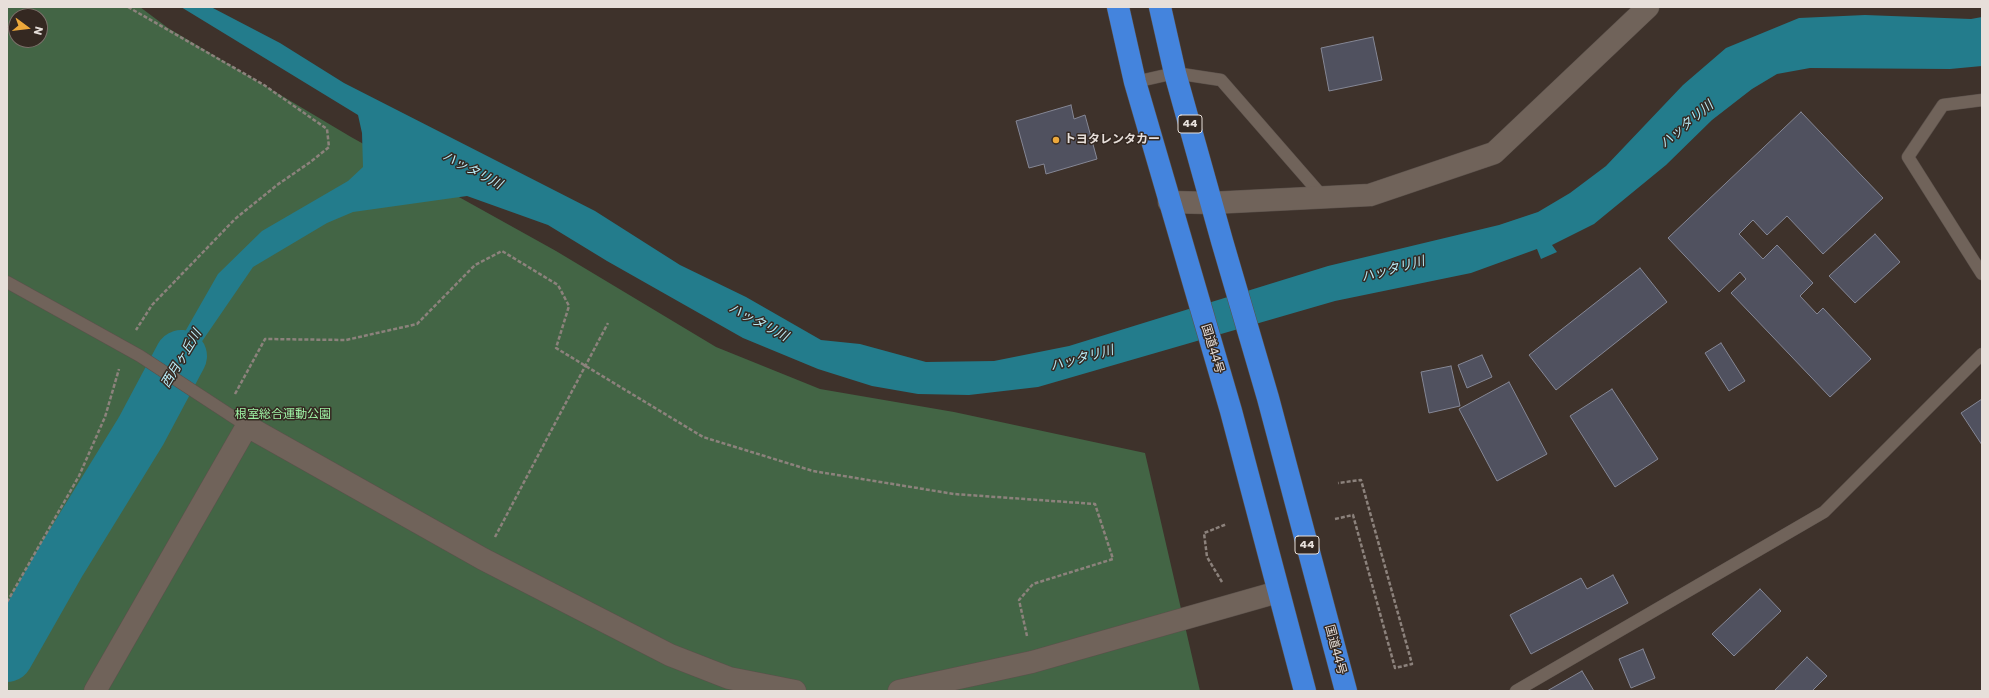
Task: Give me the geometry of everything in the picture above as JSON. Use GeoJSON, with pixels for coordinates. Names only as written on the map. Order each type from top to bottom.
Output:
{"type":"FeatureCollection","features":[{"type":"Feature","properties":{"kind":"highway","name":"国道44号"},"geometry":{"type":"LineString","coordinates":[[1118,7],[1135,82],[1230,411],[1304,691]]}},
{"type":"Feature","properties":{"kind":"highway","name":"国道44号"},"geometry":{"type":"LineString","coordinates":[[1160,7],[1175,73],[1268,398],[1346,691]]}},
{"type":"Feature","properties":{"kind":"street"},"geometry":{"type":"LineString","coordinates":[[1169,202],[1211,203],[1370,194],[1494,153],[1648,7]]}},
{"type":"Feature","properties":{"kind":"street"},"geometry":{"type":"LineString","coordinates":[[95,691],[247,426],[483,559],[670,655],[729,678],[795,691]]}},
{"type":"Feature","properties":{"kind":"street"},"geometry":{"type":"LineString","coordinates":[[898,691],[943,686],[1278,592]]}},
{"type":"Feature","properties":{"kind":"lane"},"geometry":{"type":"LineString","coordinates":[[1135,82],[1175,73],[1221,80],[1323,197]]}},
{"type":"Feature","properties":{"kind":"lane"},"geometry":{"type":"LineString","coordinates":[[1982,100],[1943,104],[1908,157],[1982,274]]}},
{"type":"Feature","properties":{"kind":"lane"},"geometry":{"type":"LineString","coordinates":[[7,282],[140,356],[247,426]]}},
{"type":"Feature","properties":{"kind":"lane"},"geometry":{"type":"LineString","coordinates":[[1516,691],[1824,512],[1952,386],[1982,354]]}},
{"type":"Feature","properties":{"kind":"path"},"geometry":{"type":"LineString","coordinates":[[7,602],[79,476],[105,417],[125,348],[152,305],[234,219],[329,147],[327,129],[270,89],[128,7]]}},
{"type":"Feature","properties":{"kind":"path"},"geometry":{"type":"LineString","coordinates":[[225,411],[265,339],[346,340],[417,324],[476,265],[502,251],[558,285],[570,306],[556,348],[703,437],[813,471],[954,494],[1095,504],[1113,559],[1033,584],[1019,600],[1032,662]]}},
{"type":"Feature","properties":{"kind":"path"},"geometry":{"type":"LineString","coordinates":[[483,559],[587,367],[608,323]]}},
{"type":"Feature","properties":{"kind":"path"},"geometry":{"type":"LineString","coordinates":[[1335,519],[1353,515],[1395,668],[1412,664],[1361,480],[1338,484]]}},
{"type":"Feature","properties":{"kind":"path"},"geometry":{"type":"LineString","coordinates":[[1223,584],[1207,557],[1204,533],[1227,524]]}},
{"type":"Feature","properties":{"kind":"green space","name":"根室総合運動公園"},"geometry":{"type":"Polygon","coordinates":[[[7,7],[140,7],[168,28],[351,137],[556,251],[716,347],[820,389],[954,412],[1145,453],[1200,691],[7,691],[7,7]]]}},
{"type":"Feature","properties":{"kind":"water","name":"ハッタリ川"},"geometry":{"type":"Polygon","coordinates":[[[181,7],[211,7],[280,43],[344,83],[595,211],[680,265],[746,297],[821,340],[860,344],[926,362],[994,361],[1069,346],[1328,266],[1499,225],[1538,212],[1570,193],[1606,166],[1683,85],[1726,48],[1799,18],[1865,15],[1971,19],[1982,17],[1982,66],[1950,69],[1810,68],[1777,74],[1752,89],[1712,120],[1666,165],[1594,224],[1552,245],[1557,252],[1541,259],[1537,249],[1471,273],[1335,301],[1038,387],[969,395],[918,394],[872,386],[818,369],[743,338],[607,261],[548,225],[467,196],[353,212],[327,223],[253,267],[194,353],[170,398],[144,435],[150,393],[218,274],[262,231],[348,181],[363,167],[362,133],[358,115],[181,7]]]}},
{"type":"Feature","properties":{"kind":"building"},"geometry":{"type":"Polygon","coordinates":[[[1373,37],[1382,80],[1329,91],[1321,48],[1373,37]]]}},
{"type":"Feature","properties":{"kind":"building","name":"トヨタレンタカー"},"geometry":{"type":"Polygon","coordinates":[[[1071,105],[1074,119],[1085,115],[1097,159],[1046,174],[1044,164],[1029,168],[1016,121],[1071,105]]]}},
{"type":"Feature","properties":{"kind":"building"},"geometry":{"type":"Polygon","coordinates":[[[1801,112],[1883,198],[1823,254],[1787,216],[1767,235],[1753,220],[1739,234],[1763,259],[1777,245],[1813,283],[1800,296],[1817,314],[1823,308],[1871,359],[1830,397],[1731,293],[1746,279],[1740,272],[1719,292],[1668,238],[1801,112]]]}},
{"type":"Feature","properties":{"kind":"building"},"geometry":{"type":"Polygon","coordinates":[[[1875,234],[1900,262],[1855,303],[1829,276],[1875,234]]]}},
{"type":"Feature","properties":{"kind":"building"},"geometry":{"type":"Polygon","coordinates":[[[1640,268],[1667,302],[1556,390],[1529,355],[1640,268]]]}},
{"type":"Feature","properties":{"kind":"building"},"geometry":{"type":"Polygon","coordinates":[[[1721,343],[1745,381],[1729,391],[1705,353],[1721,343]]]}},
{"type":"Feature","properties":{"kind":"building"},"geometry":{"type":"Polygon","coordinates":[[[1482,355],[1492,377],[1467,388],[1458,365],[1482,355]]]}},
{"type":"Feature","properties":{"kind":"building"},"geometry":{"type":"Polygon","coordinates":[[[1451,366],[1460,406],[1429,413],[1421,372],[1451,366]]]}},
{"type":"Feature","properties":{"kind":"building"},"geometry":{"type":"Polygon","coordinates":[[[1509,382],[1547,454],[1497,481],[1459,409],[1509,382]]]}},
{"type":"Feature","properties":{"kind":"building"},"geometry":{"type":"Polygon","coordinates":[[[1612,389],[1658,459],[1615,487],[1570,416],[1612,389]]]}},
{"type":"Feature","properties":{"kind":"building"},"geometry":{"type":"Polygon","coordinates":[[[1982,399],[1982,445],[1961,413],[1982,399]]]}},
{"type":"Feature","properties":{"kind":"building"},"geometry":{"type":"Polygon","coordinates":[[[1613,575],[1628,603],[1531,654],[1510,615],[1581,578],[1587,589],[1613,575]]]}},
{"type":"Feature","properties":{"kind":"building"},"geometry":{"type":"Polygon","coordinates":[[[1760,589],[1781,611],[1734,656],[1712,634],[1760,589]]]}},
{"type":"Feature","properties":{"kind":"building"},"geometry":{"type":"Polygon","coordinates":[[[1643,649],[1655,678],[1631,688],[1619,659],[1643,649]]]}},
{"type":"Feature","properties":{"kind":"building"},"geometry":{"type":"Polygon","coordinates":[[[1807,657],[1827,676],[1812,691],[1774,691],[1807,657]]]}},
{"type":"Feature","properties":{"kind":"building"},"geometry":{"type":"Polygon","coordinates":[[[1582,671],[1594,691],[1547,691],[1582,671]]]}},
{"type":"Feature","properties":{"kind":"waterway","name":"西月ヶ丘川"},"geometry":{"type":"LineString","coordinates":[[7,656],[61,561],[141,431],[181,356]]}},
{"type":"Feature","properties":{"kind":"place","name":"トヨタレンタカー"},"geometry":{"type":"Point","coordinates":[1056,140]}}]}
